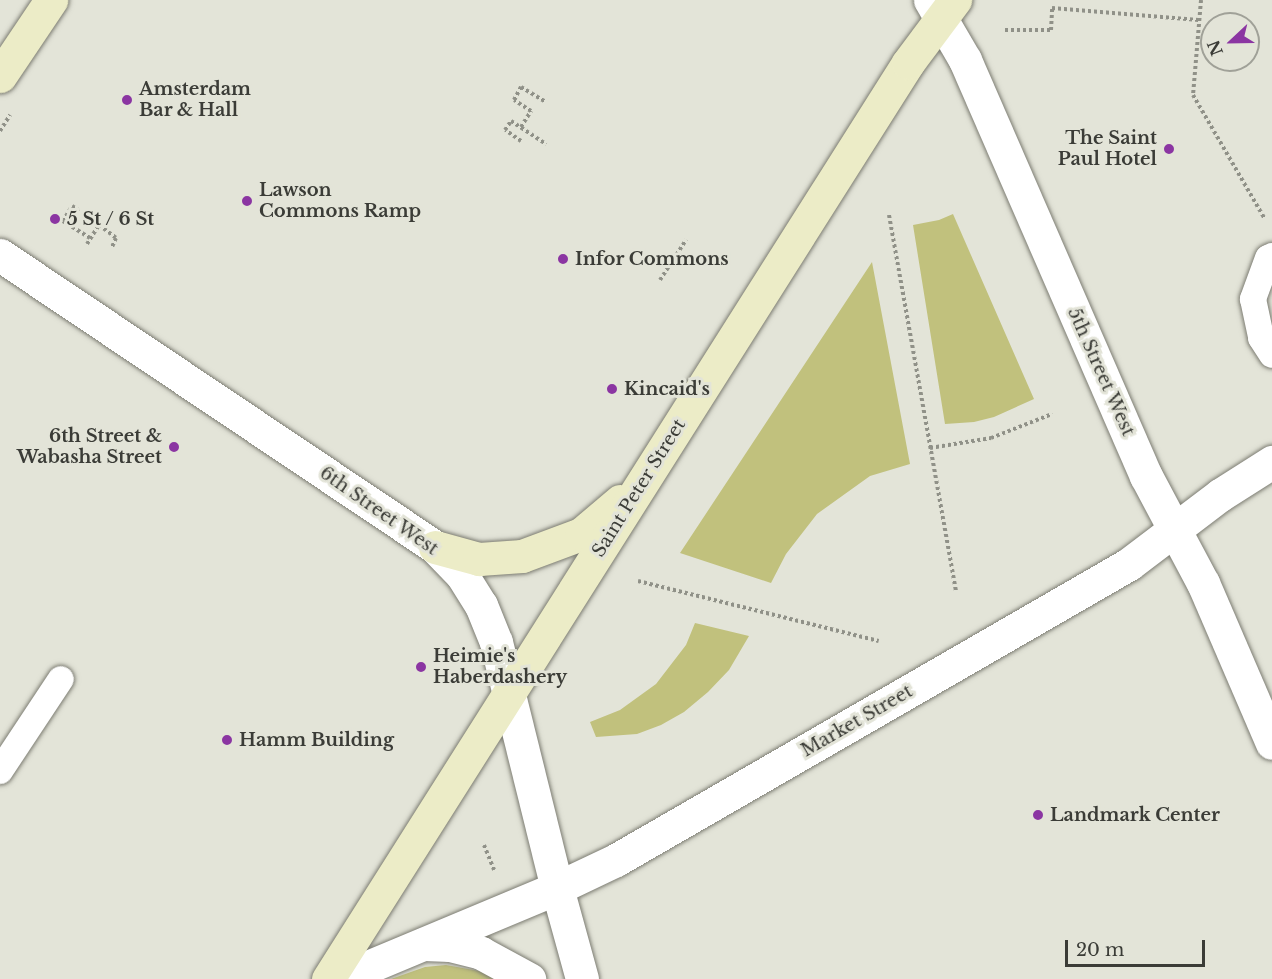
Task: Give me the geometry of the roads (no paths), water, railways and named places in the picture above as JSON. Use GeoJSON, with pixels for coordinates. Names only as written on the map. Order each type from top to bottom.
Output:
{"type":"FeatureCollection","features":[{"type":"Feature","properties":{"kind":"main road"},"geometry":{"type":"LineString","coordinates":[[0,76],[51,0]]}},
{"type":"Feature","properties":{"kind":"main road","name":"Saint Peter Street"},"geometry":{"type":"LineString","coordinates":[[328,979],[942,6]]}},
{"type":"Feature","properties":{"kind":"main road"},"geometry":{"type":"LineString","coordinates":[[435,547],[480,559],[522,556],[581,534],[643,482]]}},
{"type":"Feature","properties":{"kind":"street","name":"5th Street West"},"geometry":{"type":"LineString","coordinates":[[942,6],[1146,476],[1203,583],[1272,743]]}},
{"type":"Feature","properties":{"kind":"street","name":"6th Street West"},"geometry":{"type":"LineString","coordinates":[[0,255],[435,547],[462,575],[481,605],[496,642],[556,888],[582,979]]}},
{"type":"Feature","properties":{"kind":"street","name":"Market Street"},"geometry":{"type":"LineString","coordinates":[[339,979],[556,888],[616,860],[1129,564],[1220,495],[1272,462]]}},
{"type":"Feature","properties":{"kind":"street","name":"Market Street"},"geometry":{"type":"LineString","coordinates":[[422,944],[450,945],[481,953],[529,979]]}},
{"type":"Feature","properties":{"kind":"lane"},"geometry":{"type":"LineString","coordinates":[[1272,256],[1268,258],[1253,299],[1261,338],[1272,355]]}},
{"type":"Feature","properties":{"kind":"lane"},"geometry":{"type":"LineString","coordinates":[[0,771],[61,679]]}},
{"type":"Feature","properties":{"kind":"place","name":"Amsterdam Bar & Hall"},"geometry":{"type":"Point","coordinates":[127,100]}},
{"type":"Feature","properties":{"kind":"place","name":"The Saint Paul Hotel"},"geometry":{"type":"Point","coordinates":[1169,149]}},
{"type":"Feature","properties":{"kind":"place","name":"Lawson Commons Ramp"},"geometry":{"type":"Point","coordinates":[247,201]}},
{"type":"Feature","properties":{"kind":"place","name":"5 St / 6 St"},"geometry":{"type":"Point","coordinates":[55,219]}},
{"type":"Feature","properties":{"kind":"place","name":"Infor Commons"},"geometry":{"type":"Point","coordinates":[563,259]}},
{"type":"Feature","properties":{"kind":"place","name":"Kincaid's"},"geometry":{"type":"Point","coordinates":[612,389]}},
{"type":"Feature","properties":{"kind":"place","name":"6th Street & Wabasha Street"},"geometry":{"type":"Point","coordinates":[174,447]}},
{"type":"Feature","properties":{"kind":"place","name":"Heimie's Haberdashery"},"geometry":{"type":"Point","coordinates":[421,667]}},
{"type":"Feature","properties":{"kind":"place","name":"Hamm Building"},"geometry":{"type":"Point","coordinates":[227,740]}},
{"type":"Feature","properties":{"kind":"place","name":"Landmark Center"},"geometry":{"type":"Point","coordinates":[1038,815]}}]}
